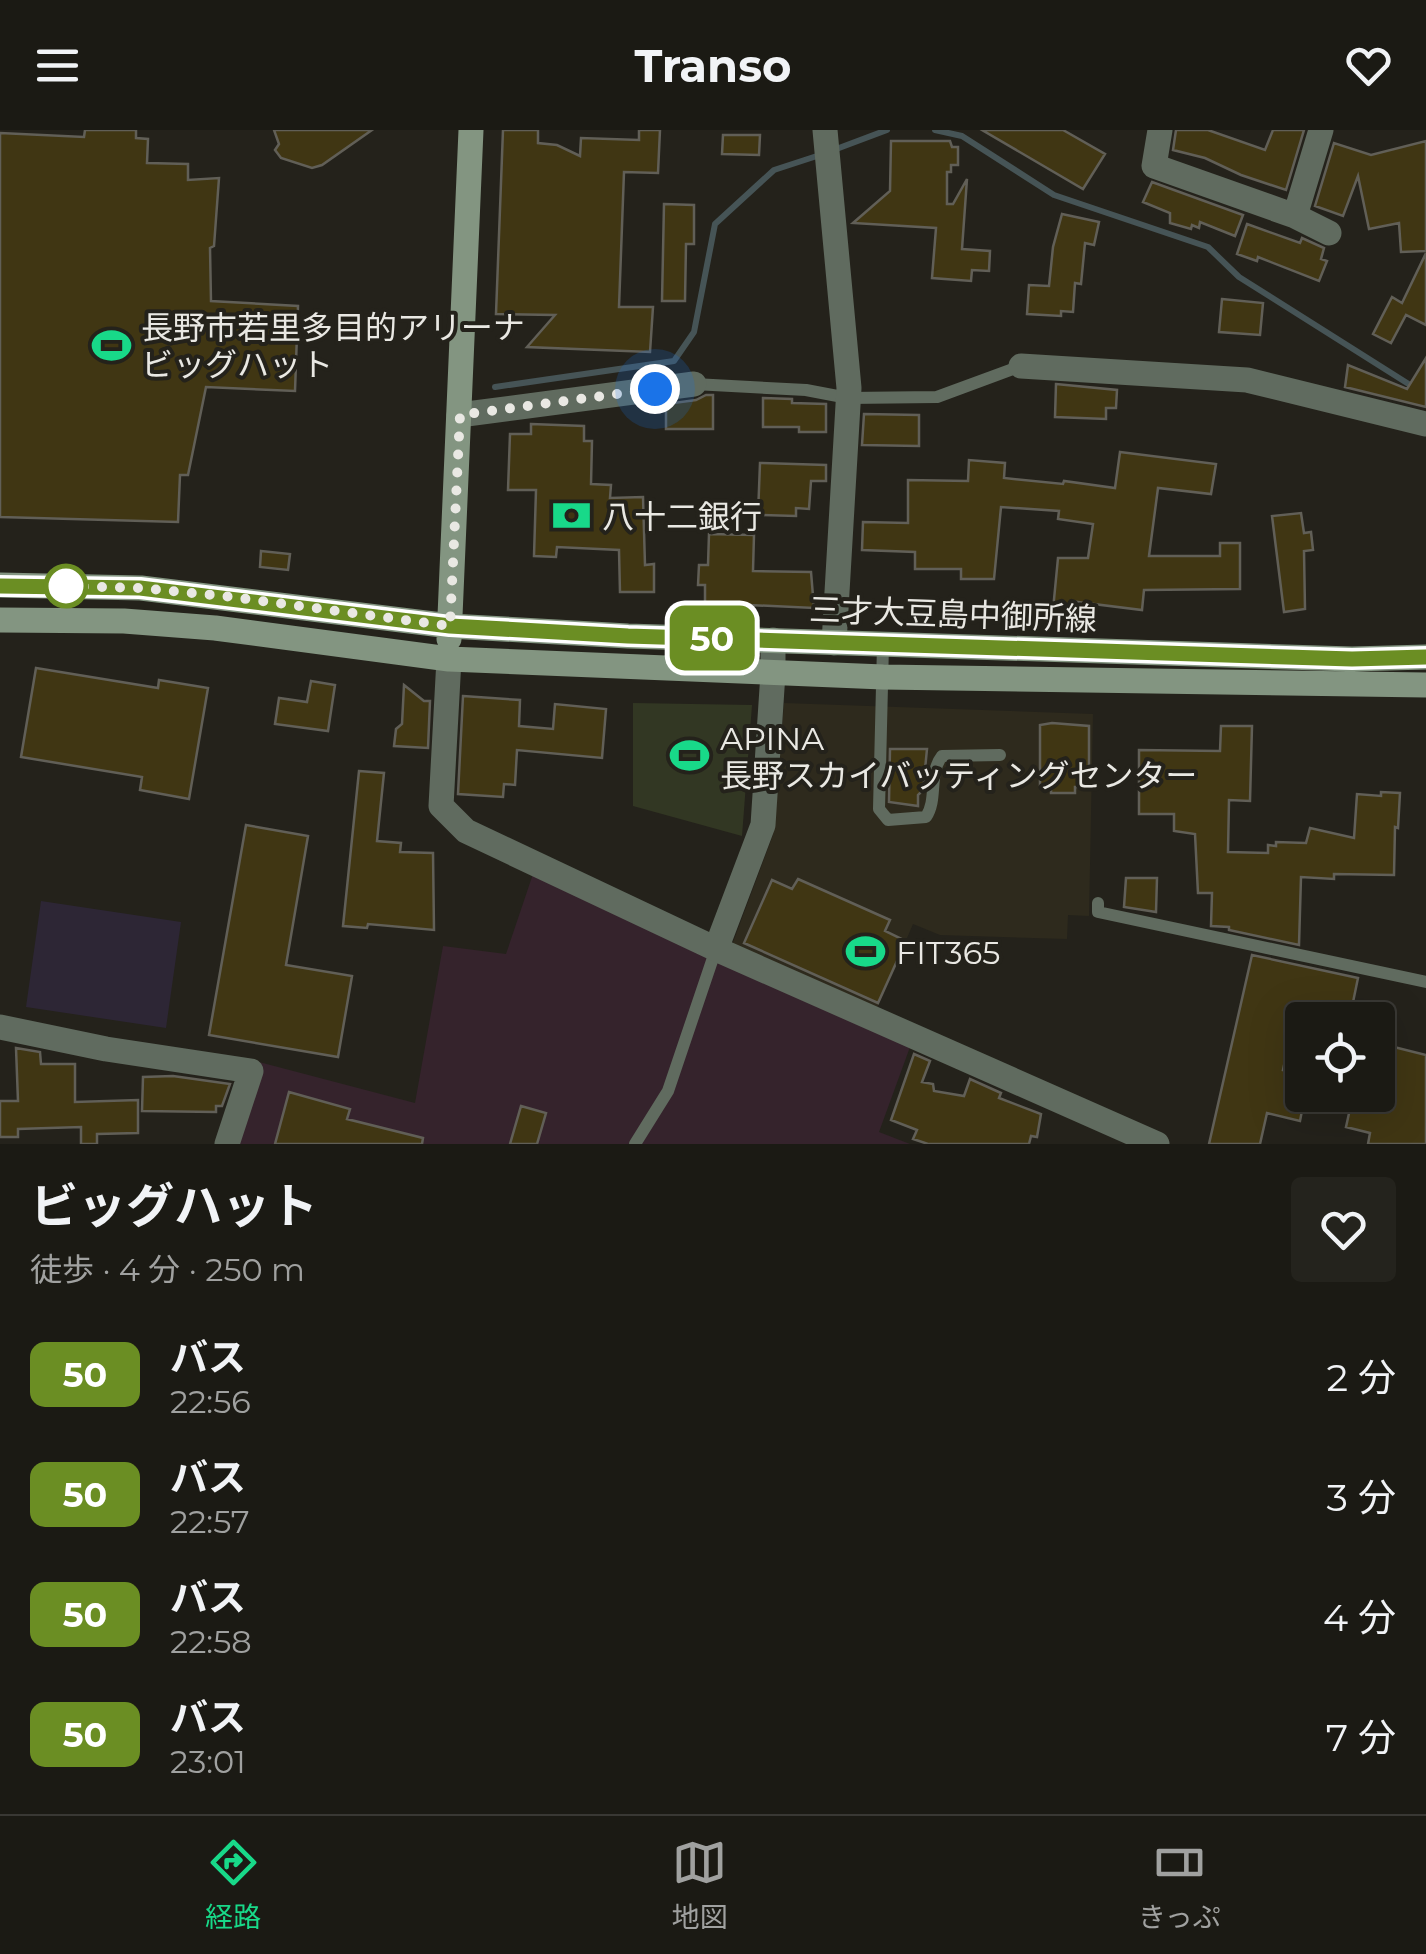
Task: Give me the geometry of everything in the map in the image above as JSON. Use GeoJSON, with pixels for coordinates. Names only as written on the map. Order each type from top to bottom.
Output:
{"type":"FeatureCollection","features":[{"type":"Feature","properties":{"kind":"main road"},"geometry":{"type":"LineString","coordinates":[[449,659],[471,130]]}},
{"type":"Feature","properties":{"kind":"main road","name":"三才大豆島中御所線"},"geometry":{"type":"LineString","coordinates":[[0,586],[140,588],[450,626],[883,645],[1352,659],[1426,657]]}},
{"type":"Feature","properties":{"kind":"main road","name":"三才大豆島中御所線"},"geometry":{"type":"LineString","coordinates":[[0,620],[215,628],[449,659],[882,677],[1426,684]]}},
{"type":"Feature","properties":{"kind":"street"},"geometry":{"type":"LineString","coordinates":[[1160,130],[1154,166],[1295,216],[1328,233]]}},
{"type":"Feature","properties":{"kind":"street"},"geometry":{"type":"LineString","coordinates":[[1295,216],[1321,130]]}},
{"type":"Feature","properties":{"kind":"street"},"geometry":{"type":"LineString","coordinates":[[826,145],[848,398],[834,643]]}},
{"type":"Feature","properties":{"kind":"street"},"geometry":{"type":"LineString","coordinates":[[1021,366],[1247,380],[1426,424]]}},
{"type":"Feature","properties":{"kind":"street"},"geometry":{"type":"LineString","coordinates":[[460,415],[694,384]]}},
{"type":"Feature","properties":{"kind":"street"},"geometry":{"type":"LineString","coordinates":[[716,949],[763,825],[773,640]]}},
{"type":"Feature","properties":{"kind":"street"},"geometry":{"type":"LineString","coordinates":[[449,659],[441,806],[466,831],[716,949],[1158,1144]]}},
{"type":"Feature","properties":{"kind":"street"},"geometry":{"type":"LineString","coordinates":[[0,1027],[106,1049],[250,1071],[227,1144]]}},
{"type":"Feature","properties":{"kind":"lane"},"geometry":{"type":"LineString","coordinates":[[694,384],[806,390],[848,398],[937,397],[1021,366]]}},
{"type":"Feature","properties":{"kind":"lane"},"geometry":{"type":"LineString","coordinates":[[883,645],[879,809],[888,820],[926,817],[931,810],[936,764],[942,756],[1000,756]]}},
{"type":"Feature","properties":{"kind":"lane"},"geometry":{"type":"LineString","coordinates":[[1098,903],[1098,912],[1152,926],[1426,982]]}},
{"type":"Feature","properties":{"kind":"lane"},"geometry":{"type":"LineString","coordinates":[[636,1144],[668,1090],[716,949]]}},
{"type":"Feature","properties":{"kind":"shaded area"},"geometry":{"type":"Polygon","coordinates":[[[784,703],[1093,714],[1089,916],[1068,915],[1067,939],[940,935],[913,924],[877,1008],[732,945],[773,835],[784,703]]]}},
{"type":"Feature","properties":{"kind":"shaded area"},"geometry":{"type":"Polygon","coordinates":[[[534,871],[910,1047],[879,1132],[910,1144],[233,1144],[259,1062],[415,1103],[443,946],[506,954],[534,871]]]}},
{"type":"Feature","properties":{"kind":"shaded area"},"geometry":{"type":"Polygon","coordinates":[[[41,901],[181,922],[166,1028],[26,1007],[41,901]]]}},
{"type":"Feature","properties":{"kind":"green space","name":"APINA 長野スカイバッティングセンター"},"geometry":{"type":"Polygon","coordinates":[[[633,703],[752,705],[742,836],[633,806],[633,703]]]}},
{"type":"Feature","properties":{"kind":"building","name":"長野市若里多目的アリーナ ビッグハット"},"geometry":{"type":"Polygon","coordinates":[[[85,130],[136,130],[136,138],[148,139],[147,163],[188,164],[188,180],[219,178],[214,246],[210,248],[211,301],[298,306],[295,391],[206,387],[188,475],[180,475],[178,522],[0,517],[0,133],[84,137],[85,130]]]}},
{"type":"Feature","properties":{"kind":"building"},"geometry":{"type":"Polygon","coordinates":[[[274,130],[372,130],[312,168],[281,158],[275,150],[279,144],[274,130]]]}},
{"type":"Feature","properties":{"kind":"building"},"geometry":{"type":"Polygon","coordinates":[[[503,130],[538,130],[538,143],[557,145],[580,156],[581,138],[639,140],[639,130],[660,130],[658,173],[624,172],[619,307],[653,307],[650,352],[527,347],[555,315],[496,314],[503,130]]]}},
{"type":"Feature","properties":{"kind":"building"},"geometry":{"type":"Polygon","coordinates":[[[982,130],[1063,130],[1105,154],[1083,189],[982,130]]]}},
{"type":"Feature","properties":{"kind":"building"},"geometry":{"type":"Polygon","coordinates":[[[1176,130],[1208,130],[1265,150],[1273,130],[1304,130],[1286,190],[1205,158],[1173,150],[1176,130]]]}},
{"type":"Feature","properties":{"kind":"building"},"geometry":{"type":"Polygon","coordinates":[[[723,135],[760,135],[759,155],[722,154],[723,135]]]}},
{"type":"Feature","properties":{"kind":"building"},"geometry":{"type":"Polygon","coordinates":[[[891,141],[950,141],[952,147],[958,147],[958,165],[951,165],[951,172],[947,172],[947,204],[953,204],[967,179],[962,249],[990,251],[989,271],[972,270],[971,281],[932,278],[936,228],[853,223],[890,191],[891,141]]]}},
{"type":"Feature","properties":{"kind":"building"},"geometry":{"type":"Polygon","coordinates":[[[1426,141],[1426,251],[1401,252],[1399,223],[1369,229],[1358,176],[1343,216],[1315,206],[1334,143],[1371,155],[1426,141]]]}},
{"type":"Feature","properties":{"kind":"building"},"geometry":{"type":"Polygon","coordinates":[[[1152,182],[1243,215],[1235,236],[1200,222],[1199,228],[1192,225],[1191,229],[1170,223],[1170,213],[1143,202],[1152,182]]]}},
{"type":"Feature","properties":{"kind":"building"},"geometry":{"type":"Polygon","coordinates":[[[664,204],[694,205],[694,244],[686,244],[685,301],[662,301],[664,204]]]}},
{"type":"Feature","properties":{"kind":"building"},"geometry":{"type":"Polygon","coordinates":[[[1062,214],[1099,222],[1094,245],[1085,243],[1081,284],[1075,283],[1073,312],[1061,311],[1061,316],[1027,314],[1029,285],[1049,286],[1062,214]]]}},
{"type":"Feature","properties":{"kind":"building"},"geometry":{"type":"Polygon","coordinates":[[[1247,224],[1300,243],[1302,238],[1324,248],[1321,259],[1327,261],[1319,281],[1258,257],[1257,261],[1237,254],[1247,224]]]}},
{"type":"Feature","properties":{"kind":"building"},"geometry":{"type":"Polygon","coordinates":[[[1426,253],[1426,325],[1406,315],[1391,343],[1373,334],[1392,297],[1402,303],[1426,253]]]}},
{"type":"Feature","properties":{"kind":"building"},"geometry":{"type":"Polygon","coordinates":[[[1222,299],[1263,303],[1260,335],[1219,332],[1222,299]]]}},
{"type":"Feature","properties":{"kind":"building"},"geometry":{"type":"Polygon","coordinates":[[[1426,358],[1426,407],[1345,387],[1348,365],[1407,389],[1426,358]]]}},
{"type":"Feature","properties":{"kind":"building"},"geometry":{"type":"Polygon","coordinates":[[[1056,384],[1117,390],[1116,408],[1106,408],[1106,419],[1055,417],[1056,384]]]}},
{"type":"Feature","properties":{"kind":"building"},"geometry":{"type":"Polygon","coordinates":[[[713,395],[713,429],[666,429],[666,404],[713,395]]]}},
{"type":"Feature","properties":{"kind":"building"},"geometry":{"type":"Polygon","coordinates":[[[763,398],[826,404],[826,432],[763,427],[763,398]]]}},
{"type":"Feature","properties":{"kind":"building"},"geometry":{"type":"Polygon","coordinates":[[[864,414],[919,415],[919,446],[862,445],[864,414]]]}},
{"type":"Feature","properties":{"kind":"building"},"geometry":{"type":"Polygon","coordinates":[[[531,424],[584,426],[584,441],[592,441],[591,484],[611,485],[610,498],[643,497],[645,565],[654,564],[654,592],[620,592],[619,550],[557,547],[556,557],[534,556],[536,490],[508,490],[510,434],[531,434],[531,424]]]}},
{"type":"Feature","properties":{"kind":"building"},"geometry":{"type":"Polygon","coordinates":[[[1120,452],[1216,464],[1211,494],[1158,488],[1149,556],[1220,556],[1220,543],[1240,543],[1240,589],[1144,590],[1142,610],[1077,602],[1075,613],[1053,610],[1058,558],[1088,558],[1093,524],[1058,519],[1059,511],[1001,507],[994,579],[961,579],[961,569],[915,569],[915,552],[862,550],[863,522],[908,523],[908,480],[968,481],[969,460],[1005,463],[1004,478],[1115,488],[1120,452]]]}},
{"type":"Feature","properties":{"kind":"building"},"geometry":{"type":"Polygon","coordinates":[[[760,463],[826,465],[826,481],[811,481],[809,509],[796,508],[796,516],[758,515],[760,463]]]}},
{"type":"Feature","properties":{"kind":"building"},"geometry":{"type":"Polygon","coordinates":[[[1301,513],[1304,533],[1311,532],[1313,550],[1304,551],[1305,609],[1284,612],[1272,516],[1301,513]]]}},
{"type":"Feature","properties":{"kind":"building"},"geometry":{"type":"Polygon","coordinates":[[[709,534],[754,535],[753,571],[811,572],[814,608],[705,603],[705,585],[698,585],[699,565],[708,565],[709,534]]]}},
{"type":"Feature","properties":{"kind":"building"},"geometry":{"type":"Polygon","coordinates":[[[261,551],[290,554],[288,570],[260,567],[261,551]]]}},
{"type":"Feature","properties":{"kind":"building"},"geometry":{"type":"Polygon","coordinates":[[[36,668],[158,688],[159,680],[208,688],[189,799],[140,790],[142,777],[21,757],[36,668]]]}},
{"type":"Feature","properties":{"kind":"building"},"geometry":{"type":"Polygon","coordinates":[[[311,681],[335,685],[328,731],[275,724],[279,698],[307,702],[311,681]]]}},
{"type":"Feature","properties":{"kind":"building"},"geometry":{"type":"Polygon","coordinates":[[[404,685],[424,701],[430,701],[428,748],[394,746],[396,729],[402,724],[404,685]]]}},
{"type":"Feature","properties":{"kind":"building"},"geometry":{"type":"Polygon","coordinates":[[[463,696],[520,700],[519,726],[553,729],[555,704],[606,709],[602,758],[517,750],[515,785],[504,784],[503,797],[458,794],[463,696]]]}},
{"type":"Feature","properties":{"kind":"building"},"geometry":{"type":"Polygon","coordinates":[[[1040,725],[1089,726],[1089,787],[1075,787],[1075,793],[1051,793],[1051,785],[1040,785],[1040,725]]]}},
{"type":"Feature","properties":{"kind":"building"},"geometry":{"type":"Polygon","coordinates":[[[1221,726],[1252,726],[1250,801],[1229,800],[1228,852],[1268,853],[1268,845],[1276,846],[1276,842],[1306,843],[1310,828],[1354,838],[1357,794],[1400,793],[1394,875],[1301,877],[1299,945],[1211,926],[1212,893],[1198,893],[1195,834],[1174,831],[1174,814],[1139,814],[1139,750],[1220,751],[1221,726]]]}},
{"type":"Feature","properties":{"kind":"building"},"geometry":{"type":"Polygon","coordinates":[[[890,749],[927,749],[918,806],[889,802],[890,749]]]}},
{"type":"Feature","properties":{"kind":"building"},"geometry":{"type":"Polygon","coordinates":[[[359,771],[384,773],[377,841],[401,843],[400,852],[433,853],[434,930],[368,924],[367,928],[343,926],[359,771]]]}},
{"type":"Feature","properties":{"kind":"building"},"geometry":{"type":"Polygon","coordinates":[[[246,825],[308,836],[286,965],[352,976],[338,1057],[209,1035],[246,825]]]}},
{"type":"Feature","properties":{"kind":"building"},"geometry":{"type":"Polygon","coordinates":[[[1126,878],[1157,878],[1156,912],[1124,907],[1126,878]]]}},
{"type":"Feature","properties":{"kind":"building"},"geometry":{"type":"Polygon","coordinates":[[[798,879],[890,920],[885,931],[906,941],[878,1003],[744,943],[772,880],[792,889],[798,879]]]}},
{"type":"Feature","properties":{"kind":"building"},"geometry":{"type":"Polygon","coordinates":[[[1252,955],[1358,978],[1353,1002],[1285,1002],[1285,1112],[1302,1112],[1300,1121],[1267,1113],[1260,1144],[1209,1144],[1252,955]]]}},
{"type":"Feature","properties":{"kind":"building"},"geometry":{"type":"Polygon","coordinates":[[[1395,1047],[1426,1055],[1426,1144],[1368,1144],[1370,1133],[1346,1127],[1349,1112],[1395,1112],[1395,1047]]]}},
{"type":"Feature","properties":{"kind":"building"},"geometry":{"type":"Polygon","coordinates":[[[16,1048],[40,1052],[41,1064],[75,1064],[75,1102],[138,1100],[138,1133],[97,1134],[97,1144],[81,1144],[81,1127],[18,1129],[18,1137],[0,1137],[0,1101],[18,1101],[16,1048]]]}},
{"type":"Feature","properties":{"kind":"building"},"geometry":{"type":"Polygon","coordinates":[[[914,1054],[930,1061],[922,1082],[933,1084],[934,1091],[964,1096],[970,1079],[1001,1093],[999,1098],[1041,1114],[1037,1137],[1031,1136],[1029,1144],[928,1144],[913,1139],[917,1130],[891,1120],[914,1054]]]}},
{"type":"Feature","properties":{"kind":"building"},"geometry":{"type":"Polygon","coordinates":[[[173,1076],[230,1084],[216,1112],[142,1111],[143,1077],[173,1076]]]}},
{"type":"Feature","properties":{"kind":"building"},"geometry":{"type":"Polygon","coordinates":[[[289,1092],[350,1109],[347,1119],[423,1138],[422,1144],[275,1144],[289,1092]]]}},
{"type":"Feature","properties":{"kind":"building"},"geometry":{"type":"Polygon","coordinates":[[[521,1106],[546,1113],[537,1144],[510,1144],[521,1106]]]}},
{"type":"Feature","properties":{"kind":"waterway"},"geometry":{"type":"LineString","coordinates":[[831,151],[887,130]]}},
{"type":"Feature","properties":{"kind":"waterway"},"geometry":{"type":"LineString","coordinates":[[935,130],[962,136],[1054,195],[1208,247],[1239,277],[1426,395]]}},
{"type":"Feature","properties":{"kind":"waterway"},"geometry":{"type":"LineString","coordinates":[[495,387],[674,361],[694,332],[715,224],[774,170],[820,155]]}},
{"type":"Feature","properties":{"kind":"bus line","name":"50"},"geometry":{"type":"LineString","coordinates":[[0,586],[140,588],[450,626],[628,636],[1352,659],[1426,657]]}},
{"type":"Feature","properties":{"kind":"place","name":"長野市若里多目的アリーナ ビッグハット"},"geometry":{"type":"Point","coordinates":[111,345]}},
{"type":"Feature","properties":{"kind":"place","name":"八十二銀行"},"geometry":{"type":"Point","coordinates":[572,516]}},
{"type":"Feature","properties":{"kind":"place","name":"APINA 長野スカイバッティングセンター"},"geometry":{"type":"Point","coordinates":[690,756]}},
{"type":"Feature","properties":{"kind":"place","name":"FIT365"},"geometry":{"type":"Point","coordinates":[866,952]}},
{"type":"Feature","properties":{"kind":"route"},"geometry":{"type":"LineString","coordinates":[[66,586],[224,596],[450,626],[460,415],[655,389]]}}]}
